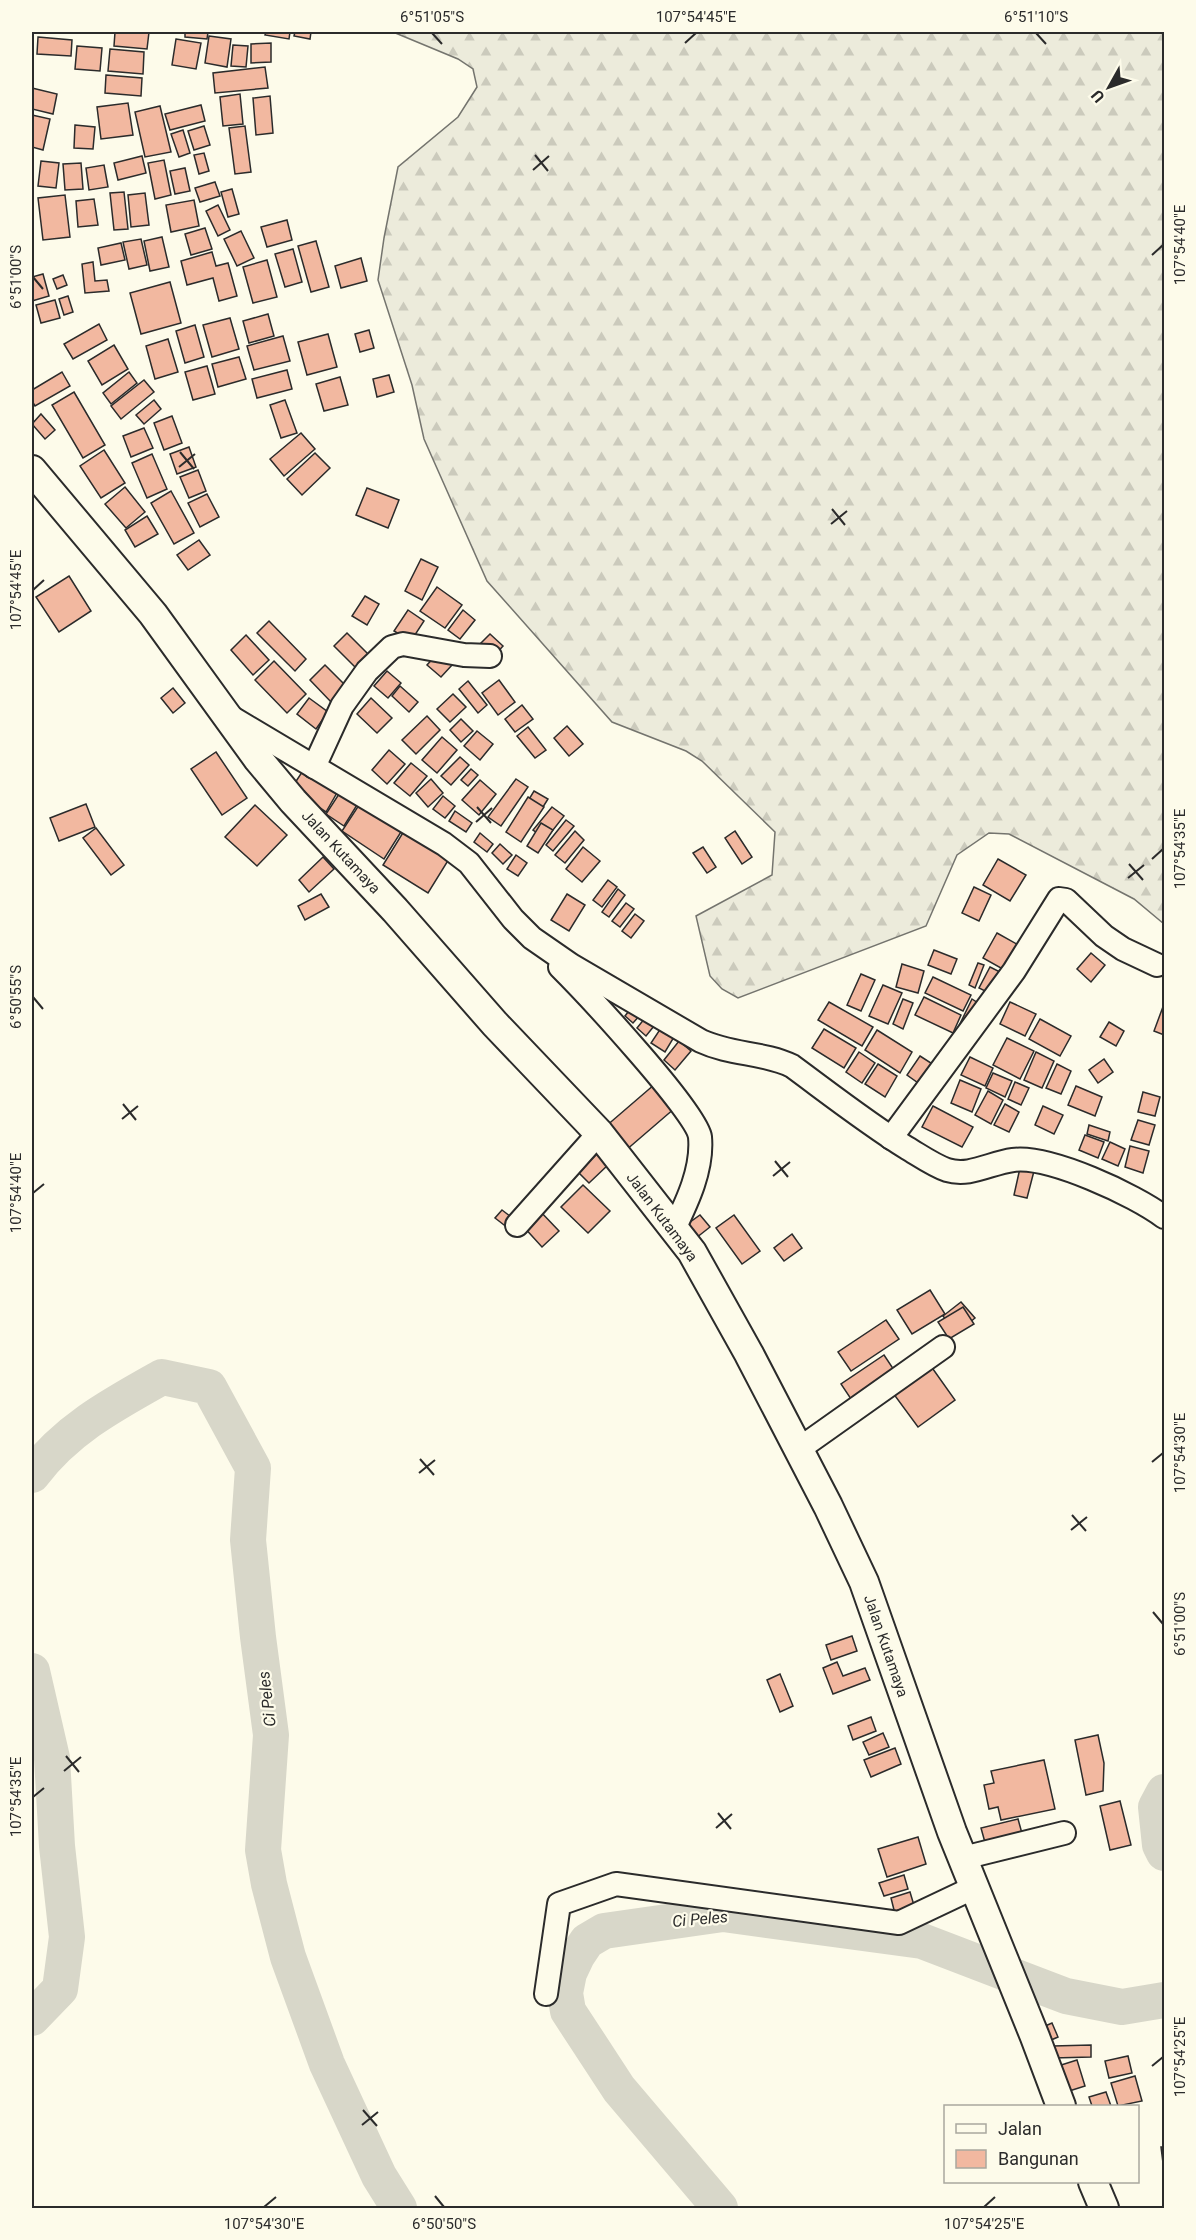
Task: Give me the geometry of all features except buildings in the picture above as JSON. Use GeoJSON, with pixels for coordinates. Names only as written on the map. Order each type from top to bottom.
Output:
{"type":"FeatureCollection","features":[{"type":"Feature","properties":{"kind":"main road","name":"Jalan Kutamaya"},"geometry":{"type":"LineString","coordinates":[[32,470],[153,614],[223,712],[293,801],[395,910],[495,1024],[599,1133],[692,1252],[799,1449],[864,1582],[948,1821],[1061,2105]]}},
{"type":"Feature","properties":{"kind":"main road"},"geometry":{"type":"LineString","coordinates":[[1093,2183],[1104,2208]]}},
{"type":"Feature","properties":{"kind":"street"},"geometry":{"type":"LineString","coordinates":[[314,767],[342,706],[367,671],[392,647],[403,644],[452,654],[490,656]]}},
{"type":"Feature","properties":{"kind":"street"},"geometry":{"type":"LineString","coordinates":[[223,712],[444,844],[469,863],[513,919],[573,980],[652,1068],[700,1134],[697,1169],[674,1229]]}},
{"type":"Feature","properties":{"kind":"street"},"geometry":{"type":"LineString","coordinates":[[891,1138],[1014,971],[1059,900],[1066,900],[1104,936],[1123,949],[1156,964]]}},
{"type":"Feature","properties":{"kind":"street"},"geometry":{"type":"LineString","coordinates":[[532,938],[571,965],[716,1048],[777,1059],[792,1066],[891,1138],[947,1170],[963,1172],[1015,1160],[1037,1161],[1137,1199],[1164,1216]]}},
{"type":"Feature","properties":{"kind":"street"},"geometry":{"type":"LineString","coordinates":[[517,1225],[599,1133]]}},
{"type":"Feature","properties":{"kind":"street"},"geometry":{"type":"LineString","coordinates":[[799,1449],[943,1347]]}},
{"type":"Feature","properties":{"kind":"street"},"geometry":{"type":"LineString","coordinates":[[963,1858],[1064,1833]]}},
{"type":"Feature","properties":{"kind":"street"},"geometry":{"type":"LineString","coordinates":[[546,1994],[559,1904],[616,1884],[899,1923],[975,1887]]}},
{"type":"Feature","properties":{"kind":"green space"},"geometry":{"type":"Polygon","coordinates":[[[393,32],[1164,32],[1164,924],[1134,899],[1009,834],[989,833],[957,855],[926,926],[738,998],[722,989],[710,976],[696,916],[772,875],[775,832],[702,761],[686,751],[612,722],[487,581],[424,439],[412,385],[378,280],[398,167],[458,117],[477,87],[473,69],[458,59],[393,32]]]}},
{"type":"Feature","properties":{"kind":"waterway","name":"Ci Peles"},"geometry":{"type":"LineString","coordinates":[[32,1475],[75,1431],[108,1408],[162,1377],[209,1387],[253,1468],[248,1540],[271,1735],[263,1850],[269,1884],[288,1957],[327,2064],[379,2176],[399,2208]]}},
{"type":"Feature","properties":{"kind":"waterway","name":"Ci Peles"},"geometry":{"type":"LineString","coordinates":[[32,1671],[52,1758],[57,1846],[67,1937],[60,1989],[32,2018]]}},
{"type":"Feature","properties":{"kind":"waterway","name":"Ci Peles"},"geometry":{"type":"LineString","coordinates":[[1164,1792],[1156,1807],[1160,1845],[1164,1853]]}},
{"type":"Feature","properties":{"kind":"waterway","name":"Ci Peles"},"geometry":{"type":"LineString","coordinates":[[720,2208],[619,2089],[568,2011],[565,1993],[569,1973],[587,1941],[604,1931],[723,1914],[922,1941],[1066,1996],[1122,2007],[1164,2000]]}}]}
